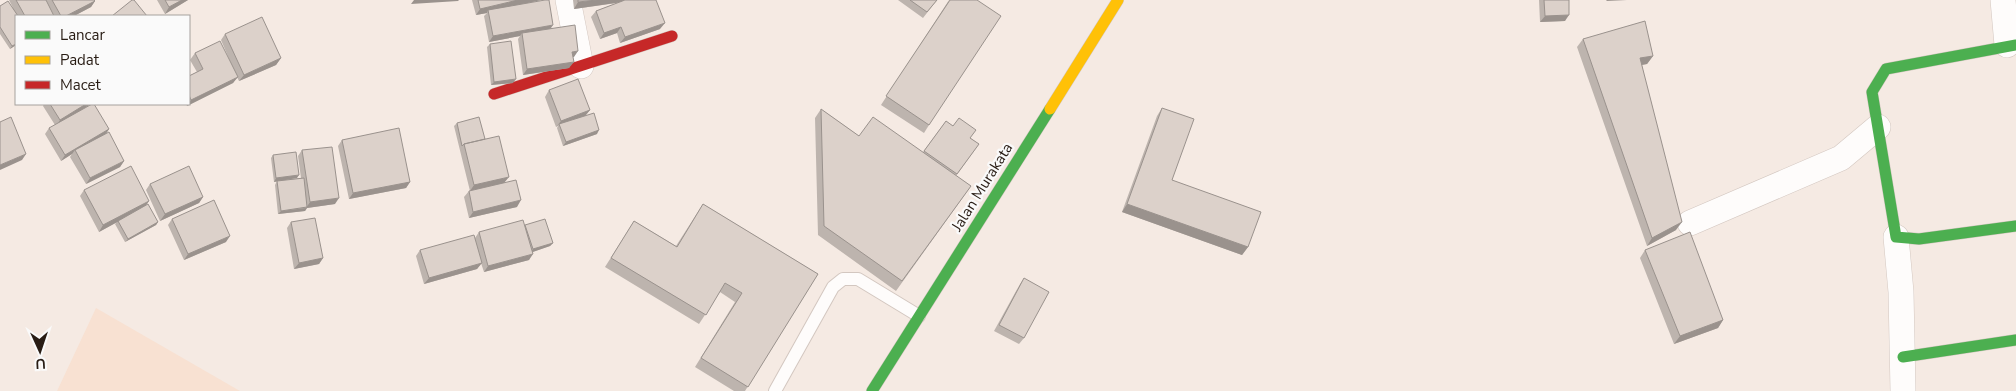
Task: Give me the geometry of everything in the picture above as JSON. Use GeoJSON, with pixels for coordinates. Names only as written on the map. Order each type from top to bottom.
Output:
{"type":"FeatureCollection","features":[{"type":"Feature","properties":{"kind":"street"},"geometry":{"type":"LineString","coordinates":[[568,0],[581,66]]}},
{"type":"Feature","properties":{"kind":"street","name":"Jalan Murakata"},"geometry":{"type":"LineString","coordinates":[[872,391],[1118,0]]}},
{"type":"Feature","properties":{"kind":"street"},"geometry":{"type":"LineString","coordinates":[[1903,391],[1903,357],[1896,237],[1872,92],[1886,69],[2012,45],[2003,0]]}},
{"type":"Feature","properties":{"kind":"street"},"geometry":{"type":"LineString","coordinates":[[494,94],[672,36]]}},
{"type":"Feature","properties":{"kind":"street"},"geometry":{"type":"LineString","coordinates":[[1690,223],[1841,158],[1878,126]]}},
{"type":"Feature","properties":{"kind":"street"},"geometry":{"type":"LineString","coordinates":[[1896,237],[1919,239],[2016,226]]}},
{"type":"Feature","properties":{"kind":"street"},"geometry":{"type":"LineString","coordinates":[[1903,357],[2016,340]]}},
{"type":"Feature","properties":{"kind":"lane"},"geometry":{"type":"LineString","coordinates":[[775,391],[833,287],[843,279],[858,279],[919,316]]}},
{"type":"Feature","properties":{"kind":"shaded area"},"geometry":{"type":"Polygon","coordinates":[[[96,308],[240,391],[57,391],[96,308]]]}},
{"type":"Feature","properties":{"kind":"building"},"geometry":{"type":"Polygon","coordinates":[[[16,0],[46,0],[54,15],[24,15],[16,0]]]}},
{"type":"Feature","properties":{"kind":"building"},"geometry":{"type":"Polygon","coordinates":[[[52,0],[95,1],[68,15],[60,15],[52,0]]]}},
{"type":"Feature","properties":{"kind":"building"},"geometry":{"type":"Polygon","coordinates":[[[134,0],[146,15],[113,15],[134,0]]]}},
{"type":"Feature","properties":{"kind":"building"},"geometry":{"type":"Polygon","coordinates":[[[165,0],[182,0],[169,7],[165,0]]]}},
{"type":"Feature","properties":{"kind":"building"},"geometry":{"type":"Polygon","coordinates":[[[478,0],[518,0],[480,9],[478,0]]]}},
{"type":"Feature","properties":{"kind":"building"},"geometry":{"type":"Polygon","coordinates":[[[549,0],[553,25],[493,36],[488,10],[549,0]]]}},
{"type":"Feature","properties":{"kind":"building"},"geometry":{"type":"Polygon","coordinates":[[[578,0],[597,0],[578,2],[578,0]]]}},
{"type":"Feature","properties":{"kind":"building"},"geometry":{"type":"Polygon","coordinates":[[[625,0],[656,0],[665,23],[625,37],[621,27],[604,33],[596,11],[625,0]]]}},
{"type":"Feature","properties":{"kind":"building"},"geometry":{"type":"Polygon","coordinates":[[[910,0],[937,0],[927,12],[910,0]]]}},
{"type":"Feature","properties":{"kind":"building"},"geometry":{"type":"Polygon","coordinates":[[[950,0],[977,0],[1001,16],[929,125],[886,96],[950,0]]]}},
{"type":"Feature","properties":{"kind":"building"},"geometry":{"type":"Polygon","coordinates":[[[1544,0],[1569,0],[1569,15],[1545,16],[1544,0]]]}},
{"type":"Feature","properties":{"kind":"building"},"geometry":{"type":"Polygon","coordinates":[[[8,1],[17,15],[15,15],[15,44],[12,46],[0,27],[0,6],[8,1]]]}},
{"type":"Feature","properties":{"kind":"building"},"geometry":{"type":"Polygon","coordinates":[[[262,17],[281,58],[244,75],[225,34],[262,17]]]}},
{"type":"Feature","properties":{"kind":"building"},"geometry":{"type":"Polygon","coordinates":[[[1645,21],[1653,56],[1640,58],[1682,222],[1652,238],[1583,39],[1645,21]]]}},
{"type":"Feature","properties":{"kind":"building"},"geometry":{"type":"Polygon","coordinates":[[[575,25],[578,51],[572,52],[574,62],[527,69],[522,33],[575,25]]]}},
{"type":"Feature","properties":{"kind":"building"},"geometry":{"type":"Polygon","coordinates":[[[220,41],[238,77],[191,100],[190,76],[203,69],[195,53],[220,41]]]}},
{"type":"Feature","properties":{"kind":"building"},"geometry":{"type":"Polygon","coordinates":[[[511,41],[516,79],[494,82],[490,44],[511,41]]]}},
{"type":"Feature","properties":{"kind":"building"},"geometry":{"type":"Polygon","coordinates":[[[578,79],[590,110],[561,121],[549,90],[578,79]]]}},
{"type":"Feature","properties":{"kind":"building"},"geometry":{"type":"Polygon","coordinates":[[[51,105],[84,105],[60,120],[51,105]]]}},
{"type":"Feature","properties":{"kind":"building"},"geometry":{"type":"Polygon","coordinates":[[[90,105],[95,105],[109,129],[65,155],[49,128],[90,105]]]}},
{"type":"Feature","properties":{"kind":"building"},"geometry":{"type":"Polygon","coordinates":[[[1162,108],[1194,119],[1172,180],[1261,212],[1248,247],[1127,204],[1162,108]]]}},
{"type":"Feature","properties":{"kind":"building"},"geometry":{"type":"Polygon","coordinates":[[[821,109],[859,136],[873,117],[971,186],[902,281],[824,226],[821,109]]]}},
{"type":"Feature","properties":{"kind":"building"},"geometry":{"type":"Polygon","coordinates":[[[594,113],[599,130],[566,142],[559,124],[594,113]]]}},
{"type":"Feature","properties":{"kind":"building"},"geometry":{"type":"Polygon","coordinates":[[[11,117],[26,154],[0,165],[0,122],[11,117]]]}},
{"type":"Feature","properties":{"kind":"building"},"geometry":{"type":"Polygon","coordinates":[[[479,117],[485,139],[462,146],[457,123],[479,117]]]}},
{"type":"Feature","properties":{"kind":"building"},"geometry":{"type":"Polygon","coordinates":[[[959,118],[976,130],[970,138],[979,144],[957,174],[924,151],[946,121],[953,126],[959,118]]]}},
{"type":"Feature","properties":{"kind":"building"},"geometry":{"type":"Polygon","coordinates":[[[399,128],[410,182],[353,193],[342,140],[399,128]]]}},
{"type":"Feature","properties":{"kind":"building"},"geometry":{"type":"Polygon","coordinates":[[[109,132],[124,161],[90,178],[75,150],[109,132]]]}},
{"type":"Feature","properties":{"kind":"building"},"geometry":{"type":"Polygon","coordinates":[[[499,136],[509,177],[474,185],[464,144],[499,136]]]}},
{"type":"Feature","properties":{"kind":"building"},"geometry":{"type":"Polygon","coordinates":[[[332,147],[339,198],[310,202],[302,150],[332,147]]]}},
{"type":"Feature","properties":{"kind":"building"},"geometry":{"type":"Polygon","coordinates":[[[296,152],[299,175],[276,178],[273,155],[296,152]]]}},
{"type":"Feature","properties":{"kind":"building"},"geometry":{"type":"Polygon","coordinates":[[[131,166],[149,201],[103,225],[84,190],[131,166]]]}},
{"type":"Feature","properties":{"kind":"building"},"geometry":{"type":"Polygon","coordinates":[[[189,166],[203,197],[165,214],[150,184],[189,166]]]}},
{"type":"Feature","properties":{"kind":"building"},"geometry":{"type":"Polygon","coordinates":[[[304,178],[307,207],[281,211],[277,181],[304,178]]]}},
{"type":"Feature","properties":{"kind":"building"},"geometry":{"type":"Polygon","coordinates":[[[516,180],[521,200],[473,212],[469,191],[516,180]]]}},
{"type":"Feature","properties":{"kind":"building"},"geometry":{"type":"Polygon","coordinates":[[[214,200],[230,236],[188,254],[172,219],[214,200]]]}},
{"type":"Feature","properties":{"kind":"building"},"geometry":{"type":"Polygon","coordinates":[[[148,204],[158,222],[128,239],[118,221],[148,204]]]}},
{"type":"Feature","properties":{"kind":"building"},"geometry":{"type":"Polygon","coordinates":[[[703,204],[818,274],[748,387],[701,358],[742,293],[725,283],[706,315],[611,258],[634,221],[677,247],[703,204]]]}},
{"type":"Feature","properties":{"kind":"building"},"geometry":{"type":"Polygon","coordinates":[[[315,218],[323,258],[299,263],[291,222],[315,218]]]}},
{"type":"Feature","properties":{"kind":"building"},"geometry":{"type":"Polygon","coordinates":[[[545,219],[553,243],[533,249],[525,225],[545,219]]]}},
{"type":"Feature","properties":{"kind":"building"},"geometry":{"type":"Polygon","coordinates":[[[523,220],[533,254],[488,266],[479,232],[523,220]]]}},
{"type":"Feature","properties":{"kind":"building"},"geometry":{"type":"Polygon","coordinates":[[[1690,232],[1723,320],[1680,336],[1645,250],[1690,232]]]}},
{"type":"Feature","properties":{"kind":"building"},"geometry":{"type":"Polygon","coordinates":[[[474,235],[482,263],[429,278],[420,250],[474,235]]]}},
{"type":"Feature","properties":{"kind":"building"},"geometry":{"type":"Polygon","coordinates":[[[1024,278],[1049,292],[1024,338],[999,325],[1024,278]]]}},
{"type":"Feature","properties":{"kind":"traffic: fast"},"geometry":{"type":"LineString","coordinates":[[2016,45],[1886,69],[1872,92],[1896,237],[1919,239],[2016,226]]}},
{"type":"Feature","properties":{"kind":"traffic: fast"},"geometry":{"type":"LineString","coordinates":[[872,391],[1050,109]]}},
{"type":"Feature","properties":{"kind":"traffic: fast"},"geometry":{"type":"LineString","coordinates":[[1903,357],[2016,340]]}},
{"type":"Feature","properties":{"kind":"traffic: slow"},"geometry":{"type":"LineString","coordinates":[[1050,109],[1118,0]]}},
{"type":"Feature","properties":{"kind":"traffic: jam"},"geometry":{"type":"LineString","coordinates":[[494,94],[672,36]]}}]}
